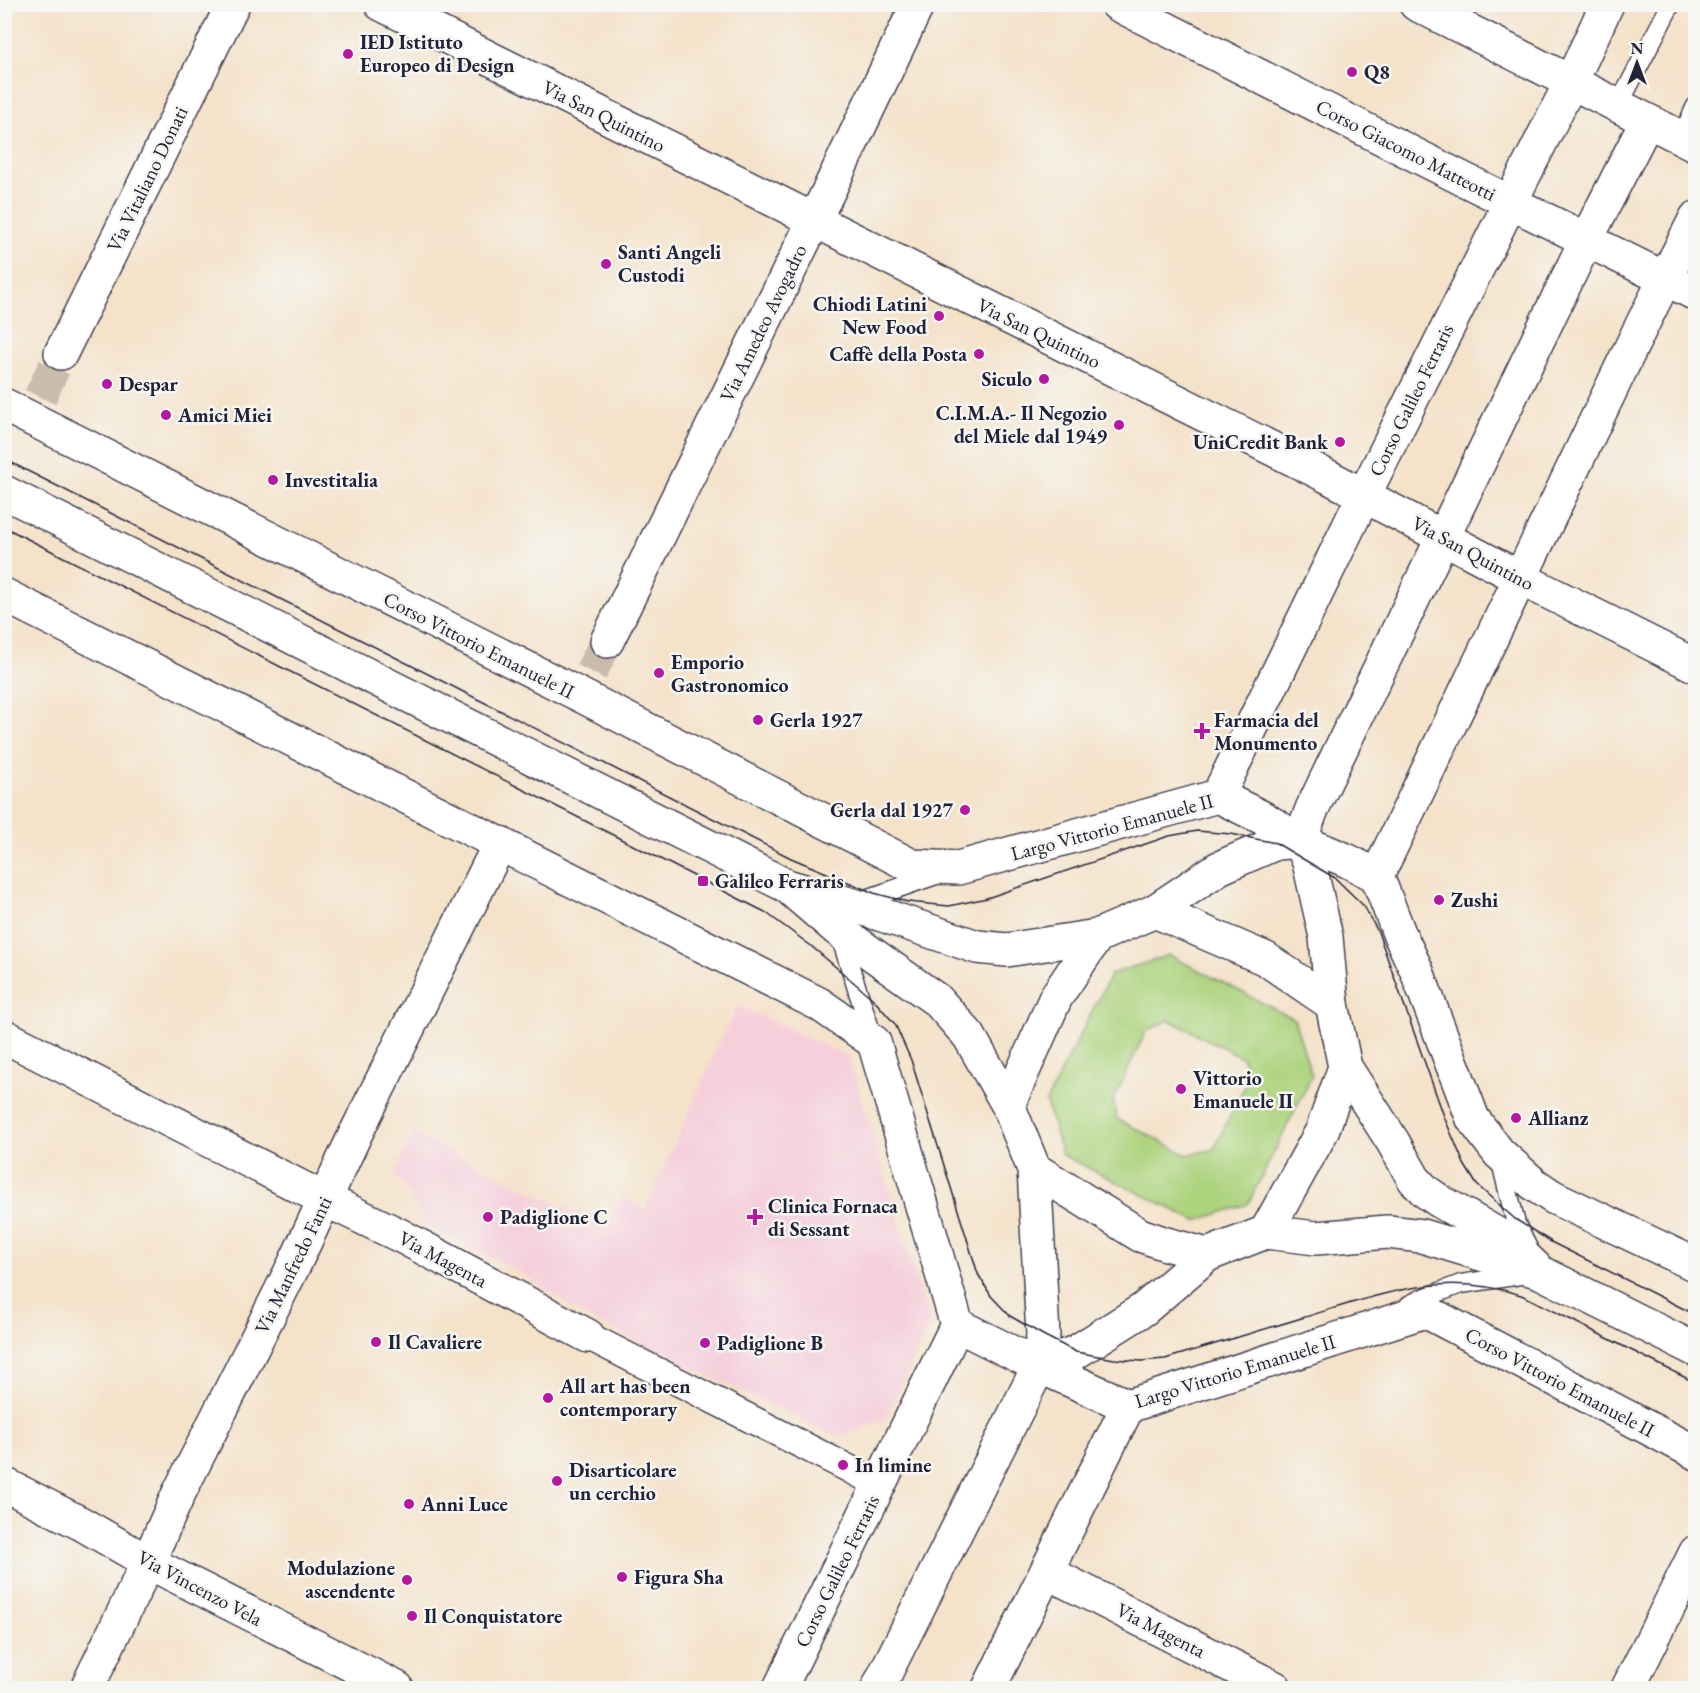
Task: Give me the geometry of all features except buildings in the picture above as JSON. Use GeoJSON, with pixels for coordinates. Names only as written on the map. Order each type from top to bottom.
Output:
{"type":"FeatureCollection","features":[{"type":"Feature","properties":{"kind":"street","name":"Via Vitaliano Donati"},"geometry":{"type":"LineString","coordinates":[[61,353],[233,4]]}},
{"type":"Feature","properties":{"kind":"street","name":"Via San Quintino"},"geometry":{"type":"LineString","coordinates":[[381,4],[1364,495],[1520,578],[1695,666]]}},
{"type":"Feature","properties":{"kind":"street","name":"Via Amedeo Avogadro"},"geometry":{"type":"LineString","coordinates":[[607,640],[918,4]]}},
{"type":"Feature","properties":{"kind":"street","name":"Corso Giacomo Matteotti"},"geometry":{"type":"LineString","coordinates":[[1117,4],[1695,294]]}},
{"type":"Feature","properties":{"kind":"street"},"geometry":{"type":"LineString","coordinates":[[1416,4],[1688,142]]}},
{"type":"Feature","properties":{"kind":"street","name":"Corso Galileo Ferraris"},"geometry":{"type":"LineString","coordinates":[[1218,796],[1364,495],[1571,82],[1607,4]]}},
{"type":"Feature","properties":{"kind":"street"},"geometry":{"type":"LineString","coordinates":[[1540,1272],[1507,1240],[1425,1191],[1414,1179],[1345,1067],[1332,1004],[1326,937],[1309,862],[1300,841],[1312,809],[1586,240],[1647,121]]}},
{"type":"Feature","properties":{"kind":"street"},"geometry":{"type":"LineString","coordinates":[[1695,218],[1377,876],[1416,969],[1473,1119],[1499,1153],[1535,1185],[1553,1197],[1695,1265]]}},
{"type":"Feature","properties":{"kind":"street","name":"Corso Vittorio Emanuele II"},"geometry":{"type":"LineString","coordinates":[[24,406],[586,684],[912,866],[958,868]]}},
{"type":"Feature","properties":{"kind":"street"},"geometry":{"type":"LineString","coordinates":[[4,492],[787,886],[844,917],[938,1001],[969,1036],[1008,1105],[1034,1169],[1043,1335],[1039,1366],[878,1689]]}},
{"type":"Feature","properties":{"kind":"street"},"geometry":{"type":"LineString","coordinates":[[4,595],[819,1004],[874,1042],[957,1325]]}},
{"type":"Feature","properties":{"kind":"street","name":"Largo Vittorio Emanuele II"},"geometry":{"type":"LineString","coordinates":[[958,868],[1218,796],[1263,818],[1300,841],[1377,876]]}},
{"type":"Feature","properties":{"kind":"street"},"geometry":{"type":"LineString","coordinates":[[844,917],[977,947],[1007,950],[1097,936],[1155,910],[1219,868],[1276,843],[1300,841]]}},
{"type":"Feature","properties":{"kind":"street","name":"Via Manfredo Fanti"},"geometry":{"type":"LineString","coordinates":[[87,1689],[179,1493],[326,1200],[354,1137],[500,843]]}},
{"type":"Feature","properties":{"kind":"street"},"geometry":{"type":"LineString","coordinates":[[1155,910],[1266,959],[1332,1004]]}},
{"type":"Feature","properties":{"kind":"street"},"geometry":{"type":"LineString","coordinates":[[1008,1105],[1056,997],[1097,936]]}},
{"type":"Feature","properties":{"kind":"street","name":"Via Magenta"},"geometry":{"type":"LineString","coordinates":[[4,1036],[401,1236],[588,1336],[879,1484]]}},
{"type":"Feature","properties":{"kind":"street"},"geometry":{"type":"LineString","coordinates":[[1266,1232],[1322,1131],[1345,1067]]}},
{"type":"Feature","properties":{"kind":"street"},"geometry":{"type":"LineString","coordinates":[[1034,1169],[1140,1235],[1207,1255]]}},
{"type":"Feature","properties":{"kind":"street"},"geometry":{"type":"LineString","coordinates":[[1039,1366],[1076,1352],[1144,1309],[1207,1255],[1266,1232],[1316,1238],[1388,1232],[1422,1236],[1540,1272],[1695,1350]]}},
{"type":"Feature","properties":{"kind":"street","name":"Corso Vittorio Emanuele II"},"geometry":{"type":"LineString","coordinates":[[1425,1311],[1695,1453]]}},
{"type":"Feature","properties":{"kind":"street","name":"Largo Vittorio Emanuele II"},"geometry":{"type":"LineString","coordinates":[[957,1325],[1039,1366],[1128,1406],[1425,1311]]}},
{"type":"Feature","properties":{"kind":"street","name":"Corso Galileo Ferraris"},"geometry":{"type":"LineString","coordinates":[[780,1689],[957,1325]]}},
{"type":"Feature","properties":{"kind":"street"},"geometry":{"type":"LineString","coordinates":[[990,1689],[1128,1406]]}},
{"type":"Feature","properties":{"kind":"street","name":"Via Vincenzo Vela"},"geometry":{"type":"LineString","coordinates":[[4,1484],[82,1524],[148,1562],[397,1689]]}},
{"type":"Feature","properties":{"kind":"street"},"geometry":{"type":"LineString","coordinates":[[1628,1689],[1695,1552]]}},
{"type":"Feature","properties":{"kind":"street","name":"Via Magenta"},"geometry":{"type":"LineString","coordinates":[[1047,1572],[1275,1689]]}},
{"type":"Feature","properties":{"kind":"lane"},"geometry":{"type":"LineString","coordinates":[[1618,106],[1671,4]]}},
{"type":"Feature","properties":{"kind":"lane"},"geometry":{"type":"LineString","coordinates":[[1688,142],[1695,106]]}},
{"type":"Feature","properties":{"kind":"lane"},"geometry":{"type":"LineString","coordinates":[[874,1042],[844,917],[958,868]]}},
{"type":"Feature","properties":{"kind":"lane"},"geometry":{"type":"LineString","coordinates":[[1360,1332],[1421,1299],[1461,1284],[1540,1272],[1516,1224],[1499,1153]]}},
{"type":"Feature","properties":{"kind":"shaded area","name":"Clinica Fornaca di Sessant"},"geometry":{"type":"Polygon","coordinates":[[[738,1005],[849,1057],[930,1323],[886,1418],[840,1438],[586,1317],[519,1271],[426,1225],[404,1185],[393,1176],[414,1134],[607,1228],[622,1197],[646,1209],[717,1047],[738,1005]]]}},
{"type":"Feature","properties":{"kind":"green space"},"geometry":{"type":"Polygon","coordinates":[[[1169,955],[1294,1019],[1312,1076],[1248,1204],[1196,1221],[1062,1155],[1046,1102],[1111,974],[1169,955]],[[1169,1020],[1146,1031],[1113,1101],[1117,1119],[1187,1155],[1214,1149],[1249,1077],[1242,1057],[1169,1020]]]}},
{"type":"Feature","properties":{"kind":"tunnel"},"geometry":{"type":"LineString","coordinates":[[40,397],[61,353]]}},
{"type":"Feature","properties":{"kind":"tunnel"},"geometry":{"type":"LineString","coordinates":[[591,672],[607,641]]}},
{"type":"Feature","properties":{"kind":"tram line"},"geometry":{"type":"LineString","coordinates":[[4,459],[791,858],[874,893],[908,902],[949,906],[987,898],[1169,836],[1197,831],[1231,834],[1276,843],[1335,878],[1364,906],[1378,932],[1445,1119],[1464,1164],[1477,1185],[1515,1219],[1553,1243],[1696,1315]]}},
{"type":"Feature","properties":{"kind":"tram line"},"geometry":{"type":"LineString","coordinates":[[4,527],[765,912],[810,945],[872,998],[895,1024],[911,1060],[978,1274],[991,1296],[1010,1316],[1076,1352],[1114,1359],[1141,1361],[1165,1359],[1387,1293],[1440,1285],[1467,1285],[1495,1288],[1524,1296],[1696,1383]]}},
{"type":"Feature","properties":{"kind":"place","name":"IED Istituto Europeo di Design"},"geometry":{"type":"Point","coordinates":[348,54]}},
{"type":"Feature","properties":{"kind":"place","name":"Q8"},"geometry":{"type":"Point","coordinates":[1352,72]}},
{"type":"Feature","properties":{"kind":"place","name":"Santi Angeli Custodi"},"geometry":{"type":"Point","coordinates":[606,264]}},
{"type":"Feature","properties":{"kind":"place","name":"Chiodi Latini New Food"},"geometry":{"type":"Point","coordinates":[939,316]}},
{"type":"Feature","properties":{"kind":"place","name":"Caffè della Posta"},"geometry":{"type":"Point","coordinates":[979,354]}},
{"type":"Feature","properties":{"kind":"place","name":"Siculo"},"geometry":{"type":"Point","coordinates":[1044,379]}},
{"type":"Feature","properties":{"kind":"place","name":"Despar"},"geometry":{"type":"Point","coordinates":[107,384]}},
{"type":"Feature","properties":{"kind":"place","name":"Amici Miei"},"geometry":{"type":"Point","coordinates":[166,415]}},
{"type":"Feature","properties":{"kind":"place","name":"C.I.M.A.- Il Negozio del Miele dal 1949"},"geometry":{"type":"Point","coordinates":[1119,425]}},
{"type":"Feature","properties":{"kind":"place","name":"UniCredit Bank"},"geometry":{"type":"Point","coordinates":[1340,442]}},
{"type":"Feature","properties":{"kind":"place","name":"Investitalia"},"geometry":{"type":"Point","coordinates":[273,480]}},
{"type":"Feature","properties":{"kind":"place","name":"Emporio Gastronomico"},"geometry":{"type":"Point","coordinates":[659,673]}},
{"type":"Feature","properties":{"kind":"place","name":"Gerla 1927"},"geometry":{"type":"Point","coordinates":[758,720]}},
{"type":"Feature","properties":{"kind":"place","name":"Farmacia del Monumento"},"geometry":{"type":"Point","coordinates":[1202,731]}},
{"type":"Feature","properties":{"kind":"place","name":"Gerla dal 1927"},"geometry":{"type":"Point","coordinates":[965,810]}},
{"type":"Feature","properties":{"kind":"place","name":"Galileo Ferraris"},"geometry":{"type":"Point","coordinates":[703,881]}},
{"type":"Feature","properties":{"kind":"place","name":"Zushi"},"geometry":{"type":"Point","coordinates":[1439,900]}},
{"type":"Feature","properties":{"kind":"place","name":"Vittorio Emanuele II"},"geometry":{"type":"Point","coordinates":[1181,1089]}},
{"type":"Feature","properties":{"kind":"place","name":"Allianz"},"geometry":{"type":"Point","coordinates":[1516,1118]}},
{"type":"Feature","properties":{"kind":"place","name":"Padiglione C"},"geometry":{"type":"Point","coordinates":[488,1217]}},
{"type":"Feature","properties":{"kind":"place","name":"Clinica Fornaca di Sessant"},"geometry":{"type":"Point","coordinates":[755,1217]}},
{"type":"Feature","properties":{"kind":"place","name":"Il Cavaliere"},"geometry":{"type":"Point","coordinates":[376,1342]}},
{"type":"Feature","properties":{"kind":"place","name":"Padiglione B"},"geometry":{"type":"Point","coordinates":[705,1343]}},
{"type":"Feature","properties":{"kind":"place","name":"All art has been contemporary"},"geometry":{"type":"Point","coordinates":[548,1398]}},
{"type":"Feature","properties":{"kind":"place","name":"In limine"},"geometry":{"type":"Point","coordinates":[843,1465]}},
{"type":"Feature","properties":{"kind":"place","name":"Disarticolare un cerchio"},"geometry":{"type":"Point","coordinates":[557,1481]}},
{"type":"Feature","properties":{"kind":"place","name":"Anni Luce"},"geometry":{"type":"Point","coordinates":[409,1504]}},
{"type":"Feature","properties":{"kind":"place","name":"Figura Sha"},"geometry":{"type":"Point","coordinates":[622,1577]}},
{"type":"Feature","properties":{"kind":"place","name":"Modulazione ascendente"},"geometry":{"type":"Point","coordinates":[407,1580]}},
{"type":"Feature","properties":{"kind":"place","name":"Il Conquistatore"},"geometry":{"type":"Point","coordinates":[412,1616]}}]}
